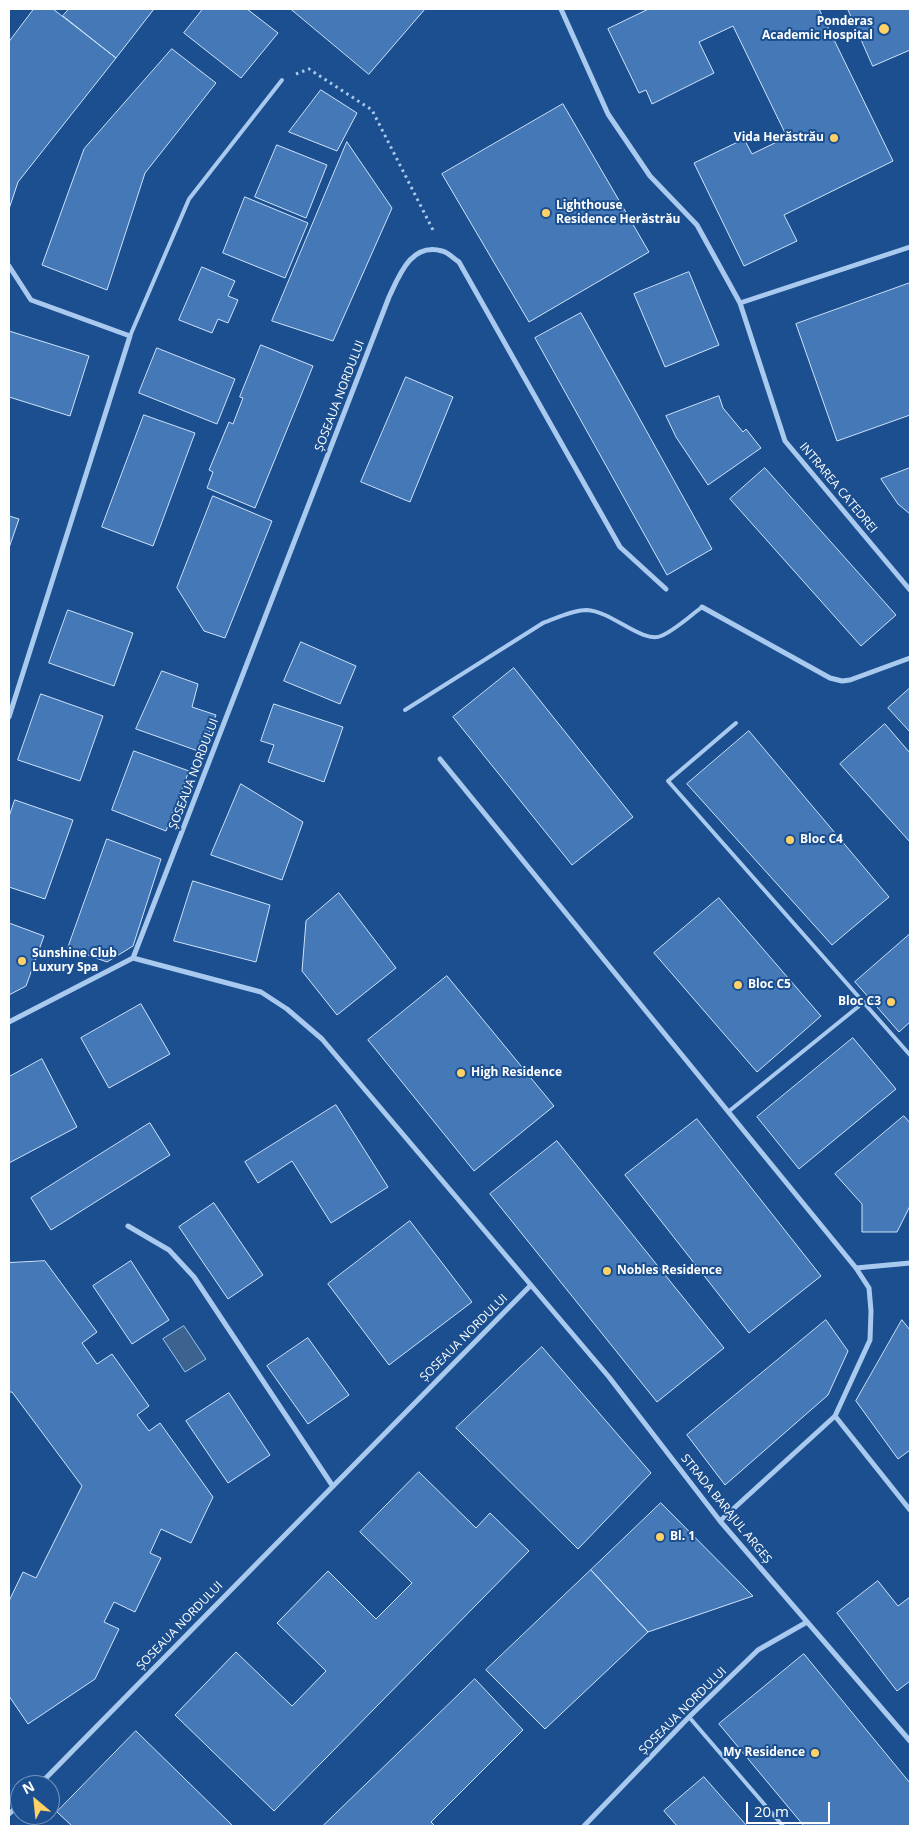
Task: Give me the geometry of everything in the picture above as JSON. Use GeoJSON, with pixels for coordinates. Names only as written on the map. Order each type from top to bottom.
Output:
{"type":"FeatureCollection","features":[{"type":"Feature","properties":{"kind":"street","name":"INTRAREA CATEDREI"},"geometry":{"type":"LineString","coordinates":[[561,9],[608,114],[650,176],[697,224],[740,303],[785,441],[910,590]]}},
{"type":"Feature","properties":{"kind":"street"},"geometry":{"type":"LineString","coordinates":[[740,303],[910,247]]}},
{"type":"Feature","properties":{"kind":"street","name":"ȘOSEAUA NORDULUI"},"geometry":{"type":"LineString","coordinates":[[133,958],[389,298],[409,259],[423,251],[443,251]]}},
{"type":"Feature","properties":{"kind":"street"},"geometry":{"type":"LineString","coordinates":[[443,251],[459,262],[620,547],[666,589]]}},
{"type":"Feature","properties":{"kind":"street"},"geometry":{"type":"LineString","coordinates":[[9,266],[31,300],[130,336],[9,717]]}},
{"type":"Feature","properties":{"kind":"street"},"geometry":{"type":"LineString","coordinates":[[702,607],[830,678],[842,682],[910,658]]}},
{"type":"Feature","properties":{"kind":"street"},"geometry":{"type":"LineString","coordinates":[[440,758],[856,1268],[869,1288],[871,1311],[870,1340],[835,1416],[720,1521]]}},
{"type":"Feature","properties":{"kind":"street"},"geometry":{"type":"LineString","coordinates":[[9,1022],[133,958],[261,992],[287,1009],[322,1039],[531,1285]]}},
{"type":"Feature","properties":{"kind":"street"},"geometry":{"type":"LineString","coordinates":[[128,1226],[169,1250],[194,1277],[332,1485]]}},
{"type":"Feature","properties":{"kind":"street"},"geometry":{"type":"LineString","coordinates":[[856,1268],[910,1264]]}},
{"type":"Feature","properties":{"kind":"street","name":"ȘOSEAUA NORDULUI"},"geometry":{"type":"LineString","coordinates":[[49,1775],[332,1485],[531,1285]]}},
{"type":"Feature","properties":{"kind":"street","name":"STRADA BARAJUL ARGEȘ"},"geometry":{"type":"LineString","coordinates":[[531,1285],[614,1384],[720,1521],[910,1741]]}},
{"type":"Feature","properties":{"kind":"street"},"geometry":{"type":"LineString","coordinates":[[835,1416],[910,1510]]}},
{"type":"Feature","properties":{"kind":"street","name":"ȘOSEAUA NORDULUI"},"geometry":{"type":"LineString","coordinates":[[584,1826],[689,1717],[758,1650],[807,1622]]}},
{"type":"Feature","properties":{"kind":"lane"},"geometry":{"type":"LineString","coordinates":[[130,336],[189,199],[282,80]]}},
{"type":"Feature","properties":{"kind":"lane"},"geometry":{"type":"LineString","coordinates":[[405,710],[543,623],[566,614],[587,610],[609,615],[649,638],[661,636],[702,607]]}},
{"type":"Feature","properties":{"kind":"lane"},"geometry":{"type":"LineString","coordinates":[[736,723],[668,782],[910,1055]]}},
{"type":"Feature","properties":{"kind":"lane"},"geometry":{"type":"LineString","coordinates":[[728,1112],[864,1002]]}},
{"type":"Feature","properties":{"kind":"lane"},"geometry":{"type":"LineString","coordinates":[[689,1717],[783,1826]]}},
{"type":"Feature","properties":{"kind":"path"},"geometry":{"type":"LineString","coordinates":[[282,80],[309,69],[372,110],[443,251]]}},
{"type":"Feature","properties":{"kind":"water"},"geometry":{"type":"Polygon","coordinates":[[[184,1326],[206,1359],[185,1372],[163,1339],[184,1326]]]}},
{"type":"Feature","properties":{"kind":"building"},"geometry":{"type":"Polygon","coordinates":[[[34,9],[53,9],[116,58],[18,182],[9,209],[9,42],[34,9]]]}},
{"type":"Feature","properties":{"kind":"building"},"geometry":{"type":"Polygon","coordinates":[[[69,9],[154,9],[116,58],[63,16],[69,9]]]}},
{"type":"Feature","properties":{"kind":"building"},"geometry":{"type":"Polygon","coordinates":[[[203,9],[247,9],[278,33],[241,78],[184,33],[203,9]]]}},
{"type":"Feature","properties":{"kind":"building"},"geometry":{"type":"Polygon","coordinates":[[[291,9],[425,9],[369,74],[291,9]]]}},
{"type":"Feature","properties":{"kind":"building","name":"Vida Herăstrău"},"geometry":{"type":"Polygon","coordinates":[[[649,9],[819,9],[893,161],[784,215],[797,241],[744,266],[694,163],[744,139],[752,154],[787,137],[733,26],[699,42],[714,73],[652,104],[646,90],[639,93],[608,29],[649,9]]]}},
{"type":"Feature","properties":{"kind":"building","name":"Ponderas Academic Hospital"},"geometry":{"type":"Polygon","coordinates":[[[848,9],[910,9],[910,50],[873,66],[848,9]]]}},
{"type":"Feature","properties":{"kind":"building"},"geometry":{"type":"Polygon","coordinates":[[[172,49],[216,83],[145,173],[107,290],[42,265],[84,149],[172,49]]]}},
{"type":"Feature","properties":{"kind":"building"},"geometry":{"type":"Polygon","coordinates":[[[321,90],[357,113],[337,151],[289,132],[321,90]]]}},
{"type":"Feature","properties":{"kind":"building","name":"Lighthouse Residence Herăstrău"},"geometry":{"type":"Polygon","coordinates":[[[563,104],[649,252],[529,322],[442,174],[563,104]]]}},
{"type":"Feature","properties":{"kind":"building"},"geometry":{"type":"Polygon","coordinates":[[[347,142],[392,208],[333,341],[272,321],[347,142]]]}},
{"type":"Feature","properties":{"kind":"building"},"geometry":{"type":"Polygon","coordinates":[[[277,145],[327,165],[306,218],[255,197],[277,145]]]}},
{"type":"Feature","properties":{"kind":"building"},"geometry":{"type":"Polygon","coordinates":[[[245,197],[308,223],[285,278],[223,253],[245,197]]]}},
{"type":"Feature","properties":{"kind":"building"},"geometry":{"type":"Polygon","coordinates":[[[202,267],[235,281],[228,296],[238,300],[228,323],[218,319],[212,333],[179,320],[202,267]]]}},
{"type":"Feature","properties":{"kind":"building"},"geometry":{"type":"Polygon","coordinates":[[[689,272],[719,345],[665,367],[634,294],[689,272]]]}},
{"type":"Feature","properties":{"kind":"building"},"geometry":{"type":"Polygon","coordinates":[[[910,283],[910,415],[837,441],[796,324],[910,283]]]}},
{"type":"Feature","properties":{"kind":"building"},"geometry":{"type":"Polygon","coordinates":[[[581,313],[712,549],[667,575],[535,338],[581,313]]]}},
{"type":"Feature","properties":{"kind":"building"},"geometry":{"type":"Polygon","coordinates":[[[9,331],[89,356],[70,416],[9,397],[9,331]]]}},
{"type":"Feature","properties":{"kind":"building"},"geometry":{"type":"Polygon","coordinates":[[[261,345],[313,366],[255,508],[207,488],[213,472],[209,470],[229,422],[233,424],[243,398],[240,397],[261,345]]]}},
{"type":"Feature","properties":{"kind":"building"},"geometry":{"type":"Polygon","coordinates":[[[157,348],[235,379],[217,424],[139,393],[157,348]]]}},
{"type":"Feature","properties":{"kind":"building"},"geometry":{"type":"Polygon","coordinates":[[[406,377],[453,397],[410,502],[361,482],[406,377]]]}},
{"type":"Feature","properties":{"kind":"building"},"geometry":{"type":"Polygon","coordinates":[[[719,396],[723,408],[743,432],[746,429],[761,448],[708,485],[676,437],[666,416],[719,396]]]}},
{"type":"Feature","properties":{"kind":"building"},"geometry":{"type":"Polygon","coordinates":[[[144,415],[195,433],[153,546],[102,527],[144,415]]]}},
{"type":"Feature","properties":{"kind":"building"},"geometry":{"type":"Polygon","coordinates":[[[765,468],[896,615],[861,646],[730,499],[765,468]]]}},
{"type":"Feature","properties":{"kind":"building"},"geometry":{"type":"Polygon","coordinates":[[[910,468],[910,514],[898,504],[881,479],[910,468]]]}},
{"type":"Feature","properties":{"kind":"building"},"geometry":{"type":"Polygon","coordinates":[[[213,496],[272,521],[225,638],[204,631],[177,588],[213,496]]]}},
{"type":"Feature","properties":{"kind":"building"},"geometry":{"type":"Polygon","coordinates":[[[9,516],[19,519],[9,548],[9,516]]]}},
{"type":"Feature","properties":{"kind":"building"},"geometry":{"type":"Polygon","coordinates":[[[68,610],[133,633],[114,686],[49,663],[68,610]]]}},
{"type":"Feature","properties":{"kind":"building"},"geometry":{"type":"Polygon","coordinates":[[[301,642],[356,666],[340,704],[284,681],[301,642]]]}},
{"type":"Feature","properties":{"kind":"building"},"geometry":{"type":"Polygon","coordinates":[[[514,668],[633,817],[572,865],[453,717],[514,668]]]}},
{"type":"Feature","properties":{"kind":"building"},"geometry":{"type":"Polygon","coordinates":[[[162,671],[198,684],[192,707],[216,715],[201,752],[136,729],[162,671]]]}},
{"type":"Feature","properties":{"kind":"building"},"geometry":{"type":"Polygon","coordinates":[[[910,688],[910,732],[888,708],[910,688]]]}},
{"type":"Feature","properties":{"kind":"building"},"geometry":{"type":"Polygon","coordinates":[[[41,694],[103,716],[80,781],[18,760],[41,694]]]}},
{"type":"Feature","properties":{"kind":"building"},"geometry":{"type":"Polygon","coordinates":[[[274,704],[343,727],[324,782],[268,762],[274,745],[261,741],[274,704]]]}},
{"type":"Feature","properties":{"kind":"building"},"geometry":{"type":"Polygon","coordinates":[[[885,724],[910,753],[910,842],[840,764],[885,724]]]}},
{"type":"Feature","properties":{"kind":"building","name":"Bloc C4"},"geometry":{"type":"Polygon","coordinates":[[[749,731],[889,897],[832,945],[687,784],[749,731]]]}},
{"type":"Feature","properties":{"kind":"building"},"geometry":{"type":"Polygon","coordinates":[[[134,751],[189,771],[166,831],[112,810],[134,751]]]}},
{"type":"Feature","properties":{"kind":"building"},"geometry":{"type":"Polygon","coordinates":[[[241,784],[303,822],[282,880],[211,855],[241,784]]]}},
{"type":"Feature","properties":{"kind":"building"},"geometry":{"type":"Polygon","coordinates":[[[15,800],[73,820],[45,899],[9,887],[9,817],[15,800]]]}},
{"type":"Feature","properties":{"kind":"building"},"geometry":{"type":"Polygon","coordinates":[[[107,839],[161,859],[133,946],[107,962],[68,948],[107,839]]]}},
{"type":"Feature","properties":{"kind":"building"},"geometry":{"type":"Polygon","coordinates":[[[193,881],[270,905],[256,962],[174,941],[193,881]]]}},
{"type":"Feature","properties":{"kind":"building"},"geometry":{"type":"Polygon","coordinates":[[[339,893],[396,968],[337,1015],[302,971],[306,921],[339,893]]]}},
{"type":"Feature","properties":{"kind":"building","name":"Bloc C5"},"geometry":{"type":"Polygon","coordinates":[[[719,898],[821,1016],[757,1072],[654,953],[719,898]]]}},
{"type":"Feature","properties":{"kind":"building","name":"Sunshine Club Luxury Spa"},"geometry":{"type":"Polygon","coordinates":[[[9,923],[44,936],[26,986],[9,995],[9,923]]]}},
{"type":"Feature","properties":{"kind":"building","name":"Bloc C3"},"geometry":{"type":"Polygon","coordinates":[[[910,934],[910,1022],[899,1032],[855,982],[910,934]]]}},
{"type":"Feature","properties":{"kind":"building","name":"High Residence"},"geometry":{"type":"Polygon","coordinates":[[[447,976],[554,1106],[474,1171],[368,1040],[447,976]]]}},
{"type":"Feature","properties":{"kind":"building"},"geometry":{"type":"Polygon","coordinates":[[[141,1004],[170,1054],[109,1088],[81,1038],[141,1004]]]}},
{"type":"Feature","properties":{"kind":"building"},"geometry":{"type":"Polygon","coordinates":[[[853,1038],[896,1089],[799,1169],[757,1117],[853,1038]]]}},
{"type":"Feature","properties":{"kind":"building"},"geometry":{"type":"Polygon","coordinates":[[[42,1059],[77,1127],[9,1163],[9,1077],[42,1059]]]}},
{"type":"Feature","properties":{"kind":"building"},"geometry":{"type":"Polygon","coordinates":[[[336,1105],[388,1187],[331,1223],[292,1161],[258,1183],[245,1162],[336,1105]]]}},
{"type":"Feature","properties":{"kind":"building"},"geometry":{"type":"Polygon","coordinates":[[[904,1116],[910,1123],[910,1206],[897,1232],[862,1232],[862,1204],[835,1174],[904,1116]]]}},
{"type":"Feature","properties":{"kind":"building"},"geometry":{"type":"Polygon","coordinates":[[[697,1119],[821,1276],[749,1333],[625,1175],[697,1119]]]}},
{"type":"Feature","properties":{"kind":"building"},"geometry":{"type":"Polygon","coordinates":[[[150,1123],[170,1155],[51,1230],[31,1198],[150,1123]]]}},
{"type":"Feature","properties":{"kind":"building","name":"Nobles Residence"},"geometry":{"type":"Polygon","coordinates":[[[557,1141],[724,1348],[657,1402],[490,1194],[557,1141]]]}},
{"type":"Feature","properties":{"kind":"building"},"geometry":{"type":"Polygon","coordinates":[[[214,1203],[263,1275],[228,1299],[179,1227],[214,1203]]]}},
{"type":"Feature","properties":{"kind":"building"},"geometry":{"type":"Polygon","coordinates":[[[410,1221],[472,1302],[389,1365],[328,1284],[410,1221]]]}},
{"type":"Feature","properties":{"kind":"building"},"geometry":{"type":"Polygon","coordinates":[[[45,1261],[97,1332],[82,1343],[97,1364],[112,1354],[149,1406],[137,1415],[149,1431],[160,1423],[213,1497],[191,1543],[161,1529],[150,1553],[161,1558],[135,1612],[114,1602],[104,1622],[119,1629],[95,1679],[28,1724],[9,1696],[9,1601],[23,1572],[36,1578],[82,1486],[12,1392],[9,1392],[9,1263],[45,1261]]]}},
{"type":"Feature","properties":{"kind":"building"},"geometry":{"type":"Polygon","coordinates":[[[131,1261],[169,1320],[132,1344],[93,1286],[131,1261]]]}},
{"type":"Feature","properties":{"kind":"building"},"geometry":{"type":"Polygon","coordinates":[[[826,1320],[848,1351],[828,1395],[725,1485],[687,1435],[826,1320]]]}},
{"type":"Feature","properties":{"kind":"building"},"geometry":{"type":"Polygon","coordinates":[[[902,1320],[910,1330],[910,1450],[898,1459],[856,1401],[902,1320]]]}},
{"type":"Feature","properties":{"kind":"building"},"geometry":{"type":"Polygon","coordinates":[[[308,1338],[349,1395],[308,1424],[267,1366],[308,1338]]]}},
{"type":"Feature","properties":{"kind":"building"},"geometry":{"type":"Polygon","coordinates":[[[542,1347],[651,1473],[578,1549],[456,1428],[542,1347]]]}},
{"type":"Feature","properties":{"kind":"building"},"geometry":{"type":"Polygon","coordinates":[[[229,1393],[270,1455],[228,1483],[186,1421],[229,1393]]]}},
{"type":"Feature","properties":{"kind":"building"},"geometry":{"type":"Polygon","coordinates":[[[419,1472],[476,1528],[490,1513],[529,1551],[274,1811],[175,1715],[236,1652],[292,1706],[326,1671],[277,1623],[328,1571],[376,1619],[412,1583],[360,1532],[419,1472]]]}},
{"type":"Feature","properties":{"kind":"building","name":"Bl. 1"},"geometry":{"type":"Polygon","coordinates":[[[661,1503],[753,1596],[648,1632],[591,1570],[661,1503]]]}},
{"type":"Feature","properties":{"kind":"building"},"geometry":{"type":"Polygon","coordinates":[[[591,1570],[648,1632],[545,1729],[486,1670],[591,1570]]]}},
{"type":"Feature","properties":{"kind":"building"},"geometry":{"type":"Polygon","coordinates":[[[878,1581],[898,1606],[910,1597],[910,1681],[897,1691],[837,1613],[878,1581]]]}},
{"type":"Feature","properties":{"kind":"building","name":"My Residence"},"geometry":{"type":"Polygon","coordinates":[[[804,1654],[910,1783],[910,1826],[804,1826],[719,1724],[804,1654]]]}},
{"type":"Feature","properties":{"kind":"building"},"geometry":{"type":"Polygon","coordinates":[[[475,1679],[523,1730],[431,1822],[435,1826],[323,1826],[475,1679]]]}},
{"type":"Feature","properties":{"kind":"building"},"geometry":{"type":"Polygon","coordinates":[[[136,1731],[233,1826],[72,1826],[60,1815],[60,1809],[136,1731]]]}},
{"type":"Feature","properties":{"kind":"building"},"geometry":{"type":"Polygon","coordinates":[[[704,1777],[747,1826],[677,1826],[664,1811],[704,1777]]]}},
{"type":"Feature","properties":{"kind":"place","name":"Ponderas Academic Hospital"},"geometry":{"type":"Point","coordinates":[884,29]}},
{"type":"Feature","properties":{"kind":"place","name":"Vida Herăstrău"},"geometry":{"type":"Point","coordinates":[834,138]}},
{"type":"Feature","properties":{"kind":"place","name":"Lighthouse Residence Herăstrău"},"geometry":{"type":"Point","coordinates":[546,213]}},
{"type":"Feature","properties":{"kind":"place","name":"Bloc C4"},"geometry":{"type":"Point","coordinates":[790,840]}},
{"type":"Feature","properties":{"kind":"place","name":"Sunshine Club Luxury Spa"},"geometry":{"type":"Point","coordinates":[22,961]}},
{"type":"Feature","properties":{"kind":"place","name":"Bloc C5"},"geometry":{"type":"Point","coordinates":[738,985]}},
{"type":"Feature","properties":{"kind":"place","name":"Bloc C3"},"geometry":{"type":"Point","coordinates":[891,1002]}},
{"type":"Feature","properties":{"kind":"place","name":"High Residence"},"geometry":{"type":"Point","coordinates":[461,1073]}},
{"type":"Feature","properties":{"kind":"place","name":"Nobles Residence"},"geometry":{"type":"Point","coordinates":[607,1271]}},
{"type":"Feature","properties":{"kind":"place","name":"Bl. 1"},"geometry":{"type":"Point","coordinates":[660,1537]}},
{"type":"Feature","properties":{"kind":"place","name":"My Residence"},"geometry":{"type":"Point","coordinates":[815,1753]}}]}
